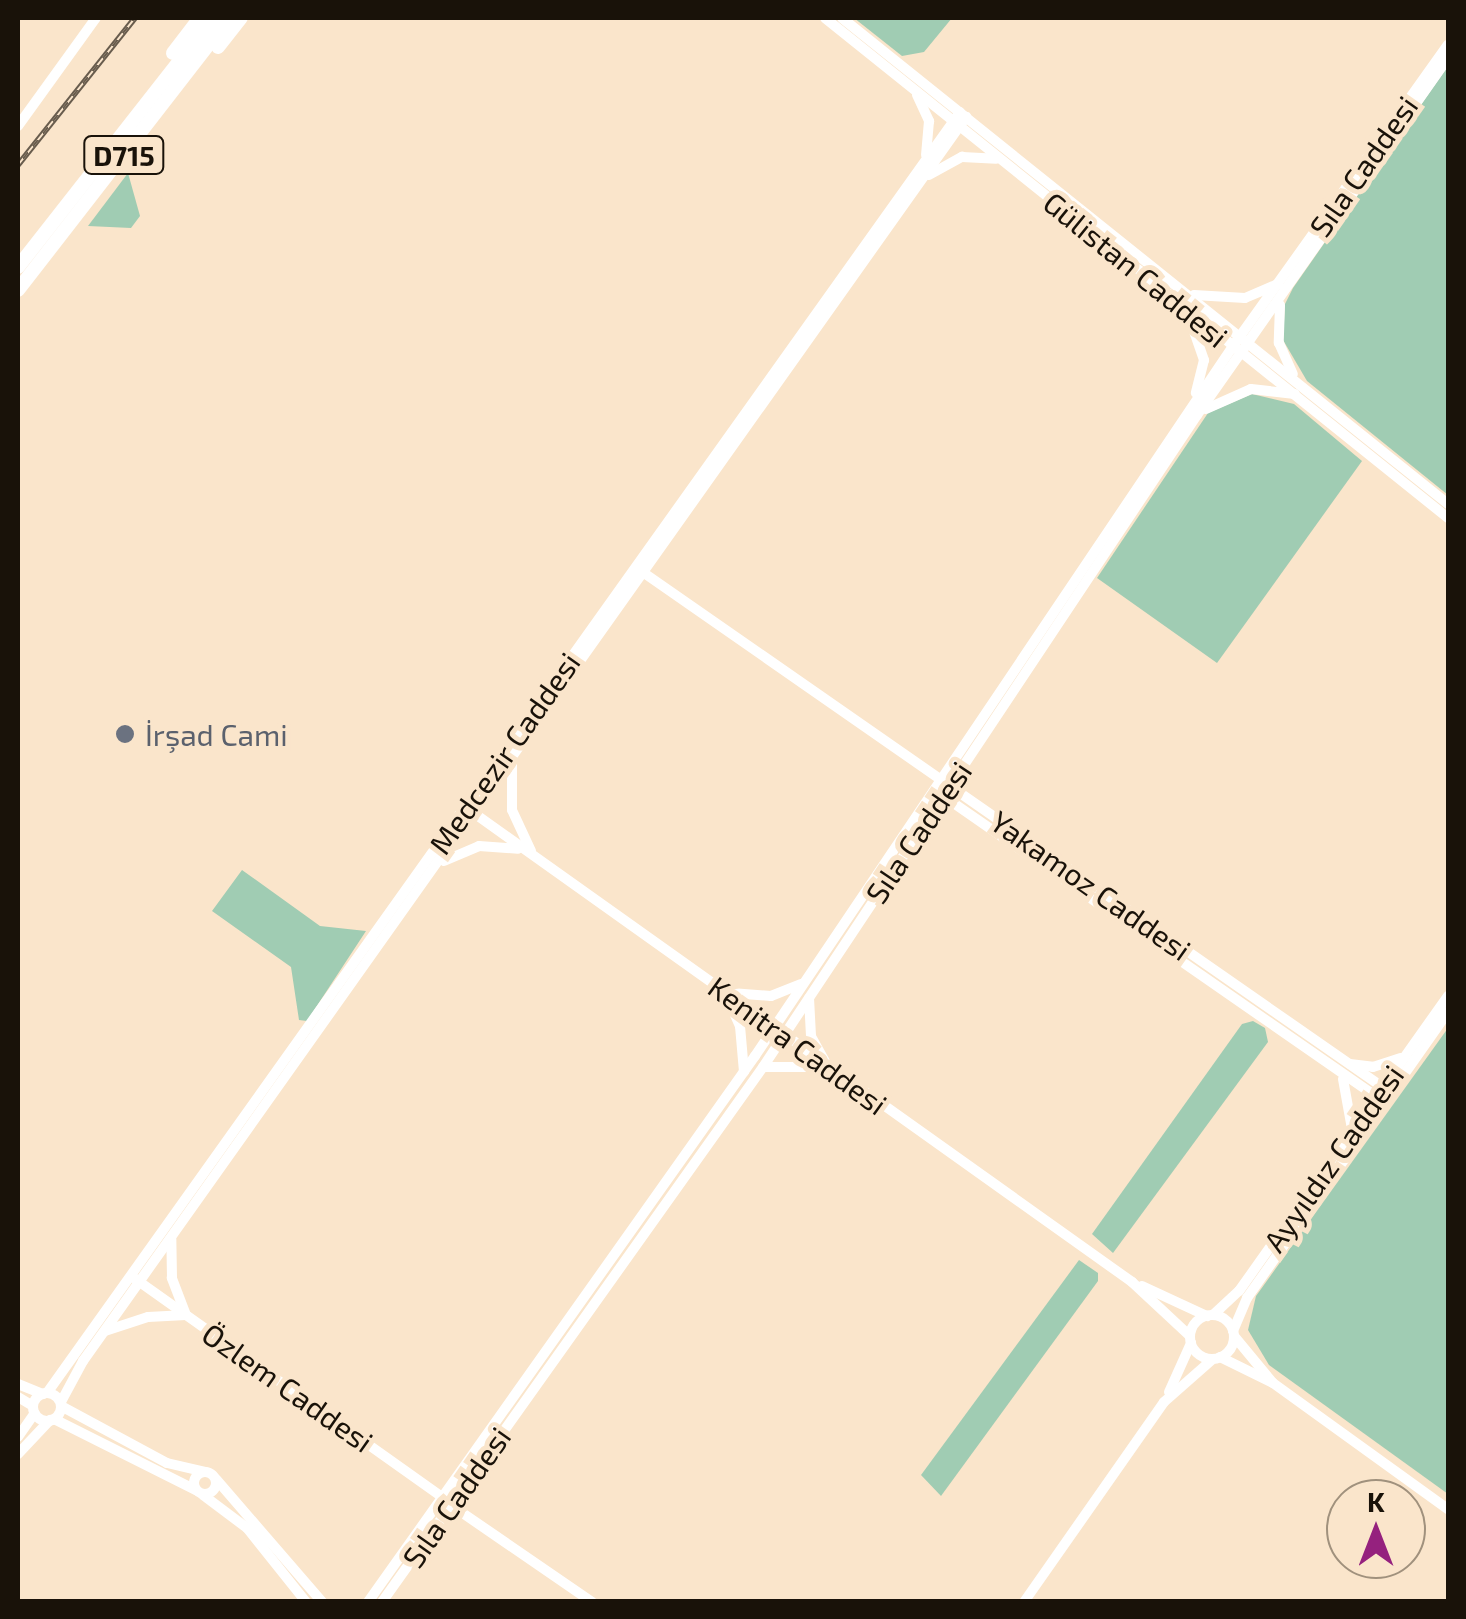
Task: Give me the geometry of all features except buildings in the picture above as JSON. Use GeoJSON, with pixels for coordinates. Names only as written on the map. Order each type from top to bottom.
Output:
{"type":"FeatureCollection","features":[{"type":"Feature","properties":{"kind":"highway"},"geometry":{"type":"LineString","coordinates":[[104,156],[200,18]]}},
{"type":"Feature","properties":{"kind":"highway","name":"D715"},"geometry":{"type":"LineString","coordinates":[[18,267],[212,18]]}},
{"type":"Feature","properties":{"kind":"highway","name":"D715"},"geometry":{"type":"LineString","coordinates":[[18,290],[228,18]]}},
{"type":"Feature","properties":{"kind":"highway"},"geometry":{"type":"LineString","coordinates":[[151,122],[241,18]]}},
{"type":"Feature","properties":{"kind":"street"},"geometry":{"type":"LineString","coordinates":[[18,126],[96,18]]}},
{"type":"Feature","properties":{"kind":"street","name":"Gülistan Caddesi"},"geometry":{"type":"LineString","coordinates":[[826,18],[1246,339],[1448,518]]}},
{"type":"Feature","properties":{"kind":"street","name":"Gülistan Caddesi"},"geometry":{"type":"LineString","coordinates":[[842,18],[1002,161],[1238,350],[1298,388],[1448,504]]}},
{"type":"Feature","properties":{"kind":"street","name":"Sıla Caddesi"},"geometry":{"type":"LineString","coordinates":[[382,1602],[445,1500],[763,1067],[808,986],[1195,411],[1448,44]]}},
{"type":"Feature","properties":{"kind":"street","name":"Sıla Caddesi"},"geometry":{"type":"LineString","coordinates":[[1281,289],[1448,58]]}},
{"type":"Feature","properties":{"kind":"street"},"geometry":{"type":"LineString","coordinates":[[911,86],[929,121],[924,162]]}},
{"type":"Feature","properties":{"kind":"street","name":"Medcezir Caddesi"},"geometry":{"type":"LineString","coordinates":[[52,1420],[136,1280],[924,162],[959,119]]}},
{"type":"Feature","properties":{"kind":"street","name":"Medcezir Caddesi"},"geometry":{"type":"LineString","coordinates":[[34,1409],[170,1239],[436,868],[470,810],[514,756],[917,186],[959,119]]}},
{"type":"Feature","properties":{"kind":"street"},"geometry":{"type":"LineString","coordinates":[[917,186],[954,159],[1002,161]]}},
{"type":"Feature","properties":{"kind":"street"},"geometry":{"type":"LineString","coordinates":[[1190,294],[1245,298],[1281,289],[1279,343],[1298,388],[1251,390],[1195,411]]}},
{"type":"Feature","properties":{"kind":"street"},"geometry":{"type":"LineString","coordinates":[[1182,305],[1204,360],[1195,411]]}},
{"type":"Feature","properties":{"kind":"street","name":"Yakamoz Caddesi"},"geometry":{"type":"LineString","coordinates":[[644,573],[942,788],[1384,1095]]}},
{"type":"Feature","properties":{"kind":"street"},"geometry":{"type":"LineString","coordinates":[[514,756],[512,810],[534,856]]}},
{"type":"Feature","properties":{"kind":"street","name":"Kenitra Caddesi"},"geometry":{"type":"LineString","coordinates":[[470,810],[1132,1282]]}},
{"type":"Feature","properties":{"kind":"street"},"geometry":{"type":"LineString","coordinates":[[436,868],[478,846],[534,856]]}},
{"type":"Feature","properties":{"kind":"street"},"geometry":{"type":"LineString","coordinates":[[722,990],[771,996],[808,986],[810,1036],[828,1067]]}},
{"type":"Feature","properties":{"kind":"street"},"geometry":{"type":"LineString","coordinates":[[722,990],[738,1016],[744,1072]]}},
{"type":"Feature","properties":{"kind":"street","name":"Ayyıldız Caddesi"},"geometry":{"type":"LineString","coordinates":[[1217,1358],[1234,1333],[1247,1298],[1448,996]]}},
{"type":"Feature","properties":{"kind":"street","name":"Ayyıldız Caddesi"},"geometry":{"type":"LineString","coordinates":[[1191,1340],[1210,1316],[1239,1291],[1351,1133],[1448,1012]]}},
{"type":"Feature","properties":{"kind":"street"},"geometry":{"type":"LineString","coordinates":[[368,1602],[445,1500],[744,1072],[780,1031]]}},
{"type":"Feature","properties":{"kind":"street"},"geometry":{"type":"LineString","coordinates":[[1338,1064],[1373,1067],[1406,1055]]}},
{"type":"Feature","properties":{"kind":"street"},"geometry":{"type":"LineString","coordinates":[[763,1067],[779,1062],[828,1067]]}},
{"type":"Feature","properties":{"kind":"street"},"geometry":{"type":"LineString","coordinates":[[1338,1064],[1348,1084],[1351,1133]]}},
{"type":"Feature","properties":{"kind":"street"},"geometry":{"type":"LineString","coordinates":[[104,1332],[137,1319],[186,1315],[172,1278],[170,1239]]}},
{"type":"Feature","properties":{"kind":"street","name":"Özlem Caddesi"},"geometry":{"type":"LineString","coordinates":[[136,1280],[592,1602]]}},
{"type":"Feature","properties":{"kind":"street"},"geometry":{"type":"LineString","coordinates":[[1132,1282],[1210,1316],[1234,1333],[1273,1382]]}},
{"type":"Feature","properties":{"kind":"street"},"geometry":{"type":"LineString","coordinates":[[1132,1282],[1191,1340],[1217,1358],[1273,1382],[1448,1509]]}},
{"type":"Feature","properties":{"kind":"street"},"geometry":{"type":"LineString","coordinates":[[1024,1602],[1164,1402],[1191,1340]]}},
{"type":"Feature","properties":{"kind":"street"},"geometry":{"type":"LineString","coordinates":[[1164,1402],[1217,1358]]}},
{"type":"Feature","properties":{"kind":"street"},"geometry":{"type":"LineString","coordinates":[[18,1384],[45,1393],[158,1459],[205,1472],[216,1479],[322,1602]]}},
{"type":"Feature","properties":{"kind":"street"},"geometry":{"type":"LineString","coordinates":[[18,1398],[52,1420],[199,1492],[247,1528],[306,1602]]}},
{"type":"Feature","properties":{"kind":"street"},"geometry":{"type":"LineString","coordinates":[[18,1436],[34,1409]]}},
{"type":"Feature","properties":{"kind":"street"},"geometry":{"type":"LineString","coordinates":[[18,1454],[52,1420]]}},
{"type":"Feature","properties":{"kind":"street"},"geometry":{"type":"LineString","coordinates":[[199,1492],[195,1478],[205,1472]]}},
{"type":"Feature","properties":{"kind":"street"},"geometry":{"type":"LineString","coordinates":[[199,1492],[214,1491],[216,1479]]}},
{"type":"Feature","properties":{"kind":"green space"},"geometry":{"type":"Polygon","coordinates":[[[854,18],[952,18],[924,52],[902,56],[854,18]]]}},
{"type":"Feature","properties":{"kind":"green space"},"geometry":{"type":"Polygon","coordinates":[[[1448,66],[1448,495],[1307,381],[1283,340],[1285,304],[1293,288],[1448,66]]]}},
{"type":"Feature","properties":{"kind":"green space"},"geometry":{"type":"Polygon","coordinates":[[[128,173],[140,216],[131,228],[88,226],[128,173]]]}},
{"type":"Feature","properties":{"kind":"green space"},"geometry":{"type":"Polygon","coordinates":[[[1252,394],[1294,404],[1362,461],[1217,663],[1097,578],[1208,413],[1252,394]]]}},
{"type":"Feature","properties":{"kind":"green space"},"geometry":{"type":"Polygon","coordinates":[[[242,870],[320,926],[366,931],[307,1021],[299,1020],[291,967],[212,911],[242,870]]]}},
{"type":"Feature","properties":{"kind":"green space"},"geometry":{"type":"Polygon","coordinates":[[[1253,1021],[1265,1028],[1268,1042],[1113,1253],[1092,1234],[1242,1024],[1253,1021]]]}},
{"type":"Feature","properties":{"kind":"green space"},"geometry":{"type":"Polygon","coordinates":[[[1448,1028],[1448,1494],[1269,1365],[1248,1330],[1256,1296],[1448,1028]]]}},
{"type":"Feature","properties":{"kind":"green space"},"geometry":{"type":"Polygon","coordinates":[[[1079,1260],[1098,1273],[1098,1281],[941,1496],[921,1475],[1079,1260]]]}},
{"type":"Feature","properties":{"kind":"railway"},"geometry":{"type":"LineString","coordinates":[[18,165],[135,18]]}},
{"type":"Feature","properties":{"kind":"place","name":"İrşad Cami"},"geometry":{"type":"Point","coordinates":[125,734]}}]}
